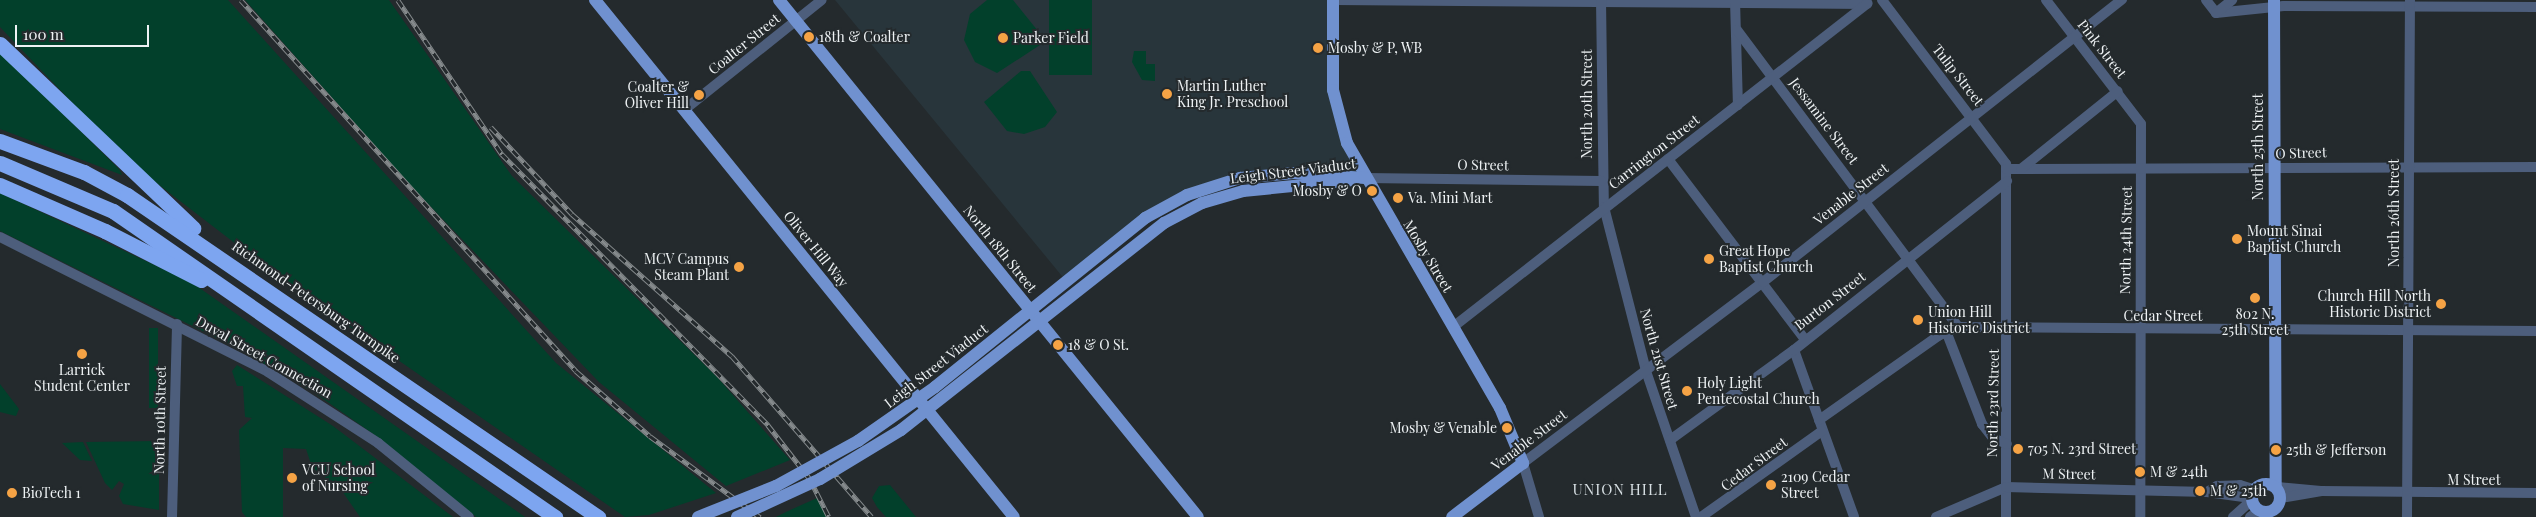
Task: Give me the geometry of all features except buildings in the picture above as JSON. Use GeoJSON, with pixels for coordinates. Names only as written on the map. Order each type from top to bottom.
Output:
{"type":"FeatureCollection","features":[{"type":"Feature","properties":{"kind":"highway"},"geometry":{"type":"LineString","coordinates":[[0,44],[120,162],[254,278]]}},
{"type":"Feature","properties":{"kind":"highway","name":"Richmond-Petersburg Turnpike"},"geometry":{"type":"LineString","coordinates":[[0,141],[84,172],[127,195],[254,278],[598,517]]}},
{"type":"Feature","properties":{"kind":"highway"},"geometry":{"type":"LineString","coordinates":[[0,163],[113,211],[554,517]]}},
{"type":"Feature","properties":{"kind":"highway"},"geometry":{"type":"LineString","coordinates":[[4,188],[105,231],[245,302]]}},
{"type":"Feature","properties":{"kind":"highway"},"geometry":{"type":"LineString","coordinates":[[506,484],[545,517]]}},
{"type":"Feature","properties":{"kind":"main road","name":"Oliver Hill Way"},"geometry":{"type":"LineString","coordinates":[[595,0],[1014,517]]}},
{"type":"Feature","properties":{"kind":"main road","name":"North 18th Street"},"geometry":{"type":"LineString","coordinates":[[779,0],[1198,517]]}},
{"type":"Feature","properties":{"kind":"main road","name":"Mosby Street"},"geometry":{"type":"LineString","coordinates":[[1333,0],[1335,103],[1347,143],[1365,178],[1500,408],[1523,463]]}},
{"type":"Feature","properties":{"kind":"main road","name":"North 25th Street"},"geometry":{"type":"LineString","coordinates":[[2265,502],[2268,450],[2273,444],[2274,3]]}},
{"type":"Feature","properties":{"kind":"main road","name":"Leigh Street Viaduct"},"geometry":{"type":"LineString","coordinates":[[698,517],[776,486],[865,437],[935,387],[1145,218],[1187,195],[1240,178],[1284,173],[1365,178]]}},
{"type":"Feature","properties":{"kind":"main road","name":"Leigh Street Viaduct"},"geometry":{"type":"LineString","coordinates":[[737,517],[820,479],[901,430],[1164,222],[1202,203],[1243,191],[1365,178]]}},
{"type":"Feature","properties":{"kind":"main road","name":"Venable Street"},"geometry":{"type":"LineString","coordinates":[[1452,517],[1523,463]]}},
{"type":"Feature","properties":{"kind":"street","name":"Coalter Street"},"geometry":{"type":"LineString","coordinates":[[684,110],[822,0]]}},
{"type":"Feature","properties":{"kind":"street"},"geometry":{"type":"LineString","coordinates":[[1333,0],[1735,3],[1870,2]]}},
{"type":"Feature","properties":{"kind":"street","name":"Tulip Street"},"geometry":{"type":"LineString","coordinates":[[1882,0],[2003,157],[2006,169]]}},
{"type":"Feature","properties":{"kind":"street","name":"Pink Street"},"geometry":{"type":"LineString","coordinates":[[2046,0],[2118,91]]}},
{"type":"Feature","properties":{"kind":"street","name":"Venable Street"},"geometry":{"type":"LineString","coordinates":[[1523,463],[1763,282],[2122,0]]}},
{"type":"Feature","properties":{"kind":"street"},"geometry":{"type":"LineString","coordinates":[[2206,0],[2216,13]]}},
{"type":"Feature","properties":{"kind":"street"},"geometry":{"type":"LineString","coordinates":[[2216,13],[2232,0]]}},
{"type":"Feature","properties":{"kind":"street","name":"North 20th Street"},"geometry":{"type":"LineString","coordinates":[[1601,1],[1601,181],[1604,207]]}},
{"type":"Feature","properties":{"kind":"street","name":"Carrington Street"},"geometry":{"type":"LineString","coordinates":[[1453,327],[1604,207],[1870,2]]}},
{"type":"Feature","properties":{"kind":"street"},"geometry":{"type":"LineString","coordinates":[[1735,3],[1738,105]]}},
{"type":"Feature","properties":{"kind":"street"},"geometry":{"type":"LineString","coordinates":[[2216,13],[2274,3],[2410,3],[2536,7]]}},
{"type":"Feature","properties":{"kind":"street","name":"North 26th Street"},"geometry":{"type":"LineString","coordinates":[[2407,517],[2410,3]]}},
{"type":"Feature","properties":{"kind":"street","name":"Jessamine Street"},"geometry":{"type":"LineString","coordinates":[[1737,30],[1867,200],[1958,327]]}},
{"type":"Feature","properties":{"kind":"street"},"geometry":{"type":"LineString","coordinates":[[2021,169],[2118,91]]}},
{"type":"Feature","properties":{"kind":"street","name":"North 24th Street"},"geometry":{"type":"LineString","coordinates":[[2118,91],[2141,124],[2140,517]]}},
{"type":"Feature","properties":{"kind":"street"},"geometry":{"type":"LineString","coordinates":[[1668,159],[1804,338]]}},
{"type":"Feature","properties":{"kind":"street","name":"O Street"},"geometry":{"type":"LineString","coordinates":[[2006,169],[2408,166],[2536,168]]}},
{"type":"Feature","properties":{"kind":"street","name":"North 23rd Street"},"geometry":{"type":"LineString","coordinates":[[2006,169],[2008,329],[2006,517]]}},
{"type":"Feature","properties":{"kind":"street","name":"O Street"},"geometry":{"type":"LineString","coordinates":[[1365,178],[1601,181]]}},
{"type":"Feature","properties":{"kind":"street","name":"Burton Street"},"geometry":{"type":"LineString","coordinates":[[1670,440],[1794,350],[1804,338],[2007,181]]}},
{"type":"Feature","properties":{"kind":"street","name":"North 21st Street"},"geometry":{"type":"LineString","coordinates":[[1604,207],[1646,371],[1697,515]]}},
{"type":"Feature","properties":{"kind":"street","name":"Duval Street Connection"},"geometry":{"type":"LineString","coordinates":[[0,237],[177,324],[334,412],[469,517]]}},
{"type":"Feature","properties":{"kind":"street","name":"North 10th Street"},"geometry":{"type":"LineString","coordinates":[[172,517],[177,324]]}},
{"type":"Feature","properties":{"kind":"street","name":"Cedar Street"},"geometry":{"type":"LineString","coordinates":[[1684,517],[1697,515],[1821,426],[1946,331],[1958,327],[2139,330],[2536,331]]}},
{"type":"Feature","properties":{"kind":"street"},"geometry":{"type":"LineString","coordinates":[[1946,331],[1982,424],[1993,438],[2007,444]]}},
{"type":"Feature","properties":{"kind":"street"},"geometry":{"type":"LineString","coordinates":[[1794,350],[1854,517]]}},
{"type":"Feature","properties":{"kind":"street","name":"Mosby Street"},"geometry":{"type":"LineString","coordinates":[[1523,463],[1539,517]]}},
{"type":"Feature","properties":{"kind":"street","name":"M Street"},"geometry":{"type":"LineString","coordinates":[[1936,517],[2006,487],[2207,492],[2240,485],[2265,502],[2321,491],[2536,493]]}},
{"type":"Feature","properties":{"kind":"street"},"geometry":{"type":"LineString","coordinates":[[2233,517],[2265,502]]}},
{"type":"Feature","properties":{"kind":"shaded area"},"geometry":{"type":"Polygon","coordinates":[[[835,0],[1333,0],[1333,88],[1365,178],[1284,173],[1186,195],[1066,281],[835,0]]]}},
{"type":"Feature","properties":{"kind":"green space"},"geometry":{"type":"Polygon","coordinates":[[[0,0],[228,0],[556,363],[716,493],[649,515],[625,517],[288,284],[128,161],[0,27],[0,0]]]}},
{"type":"Feature","properties":{"kind":"green space"},"geometry":{"type":"Polygon","coordinates":[[[245,0],[389,0],[512,176],[717,377],[790,460],[726,486],[599,382],[410,185],[245,0]]]}},
{"type":"Feature","properties":{"kind":"green space","name":"Parker Field"},"geometry":{"type":"Polygon","coordinates":[[[987,0],[1013,0],[1042,36],[1040,45],[997,73],[975,62],[964,40],[970,14],[987,0]]]}},
{"type":"Feature","properties":{"kind":"green space"},"geometry":{"type":"Polygon","coordinates":[[[1049,0],[1092,0],[1092,75],[1049,75],[1049,0]]]}},
{"type":"Feature","properties":{"kind":"green space"},"geometry":{"type":"Polygon","coordinates":[[[1134,51],[1146,51],[1146,64],[1155,64],[1155,81],[1142,80],[1132,62],[1134,51]]]}},
{"type":"Feature","properties":{"kind":"green space"},"geometry":{"type":"Polygon","coordinates":[[[0,52],[119,169],[122,175],[0,129],[0,52]]]}},
{"type":"Feature","properties":{"kind":"green space"},"geometry":{"type":"Polygon","coordinates":[[[1021,71],[1030,71],[1057,112],[1045,127],[1024,134],[1007,131],[984,102],[1021,71]]]}},
{"type":"Feature","properties":{"kind":"green space"},"geometry":{"type":"Polygon","coordinates":[[[0,193],[191,282],[525,517],[476,517],[376,436],[312,391],[233,346],[0,231],[0,193]]]}},
{"type":"Feature","properties":{"kind":"green space"},"geometry":{"type":"Polygon","coordinates":[[[149,328],[158,328],[158,408],[149,408],[149,328]]]}},
{"type":"Feature","properties":{"kind":"green space"},"geometry":{"type":"Polygon","coordinates":[[[237,365],[333,426],[453,517],[360,517],[342,491],[312,467],[306,449],[283,448],[283,517],[246,517],[242,512],[239,430],[252,418],[245,417],[243,386],[237,386],[232,371],[237,365]]]}},
{"type":"Feature","properties":{"kind":"green space"},"geometry":{"type":"Polygon","coordinates":[[[0,384],[19,409],[16,416],[0,412],[0,384]]]}},
{"type":"Feature","properties":{"kind":"green space"},"geometry":{"type":"Polygon","coordinates":[[[159,441],[159,510],[123,504],[119,496],[124,484],[119,481],[112,490],[105,483],[86,442],[159,441]]]}},
{"type":"Feature","properties":{"kind":"green space"},"geometry":{"type":"Polygon","coordinates":[[[83,442],[92,461],[80,460],[62,443],[83,442]]]}},
{"type":"Feature","properties":{"kind":"green space"},"geometry":{"type":"Polygon","coordinates":[[[890,485],[916,517],[886,517],[877,507],[872,498],[879,486],[890,485]]]}},
{"type":"Feature","properties":{"kind":"green space"},"geometry":{"type":"Polygon","coordinates":[[[817,498],[827,517],[776,517],[788,511],[817,498]]]}},
{"type":"Feature","properties":{"kind":"railway"},"geometry":{"type":"LineString","coordinates":[[241,0],[576,371],[650,436],[760,517]]}},
{"type":"Feature","properties":{"kind":"railway"},"geometry":{"type":"LineString","coordinates":[[398,0],[502,154],[768,425],[810,479],[829,517]]}},
{"type":"Feature","properties":{"kind":"railway"},"geometry":{"type":"LineString","coordinates":[[491,127],[572,214],[732,356],[872,517]]}},
{"type":"Feature","properties":{"kind":"place","name":"18th & Coalter"},"geometry":{"type":"Point","coordinates":[809,37]}},
{"type":"Feature","properties":{"kind":"place","name":"Parker Field"},"geometry":{"type":"Point","coordinates":[1003,38]}},
{"type":"Feature","properties":{"kind":"place","name":"Mosby & P, WB"},"geometry":{"type":"Point","coordinates":[1318,48]}},
{"type":"Feature","properties":{"kind":"place","name":"Martin Luther King Jr. Preschool"},"geometry":{"type":"Point","coordinates":[1167,94]}},
{"type":"Feature","properties":{"kind":"place","name":"Coalter & Oliver Hill"},"geometry":{"type":"Point","coordinates":[699,95]}},
{"type":"Feature","properties":{"kind":"place","name":"Mosby & O"},"geometry":{"type":"Point","coordinates":[1372,191]}},
{"type":"Feature","properties":{"kind":"place","name":"Va. Mini Mart"},"geometry":{"type":"Point","coordinates":[1398,198]}},
{"type":"Feature","properties":{"kind":"place","name":"Mount Sinai Baptist Church"},"geometry":{"type":"Point","coordinates":[2237,239]}},
{"type":"Feature","properties":{"kind":"place","name":"Great Hope Baptist Church"},"geometry":{"type":"Point","coordinates":[1709,259]}},
{"type":"Feature","properties":{"kind":"place","name":"MCV Campus Steam Plant"},"geometry":{"type":"Point","coordinates":[739,267]}},
{"type":"Feature","properties":{"kind":"place","name":"802 N. 25th Street"},"geometry":{"type":"Point","coordinates":[2255,298]}},
{"type":"Feature","properties":{"kind":"place","name":"Church Hill North Historic District"},"geometry":{"type":"Point","coordinates":[2441,304]}},
{"type":"Feature","properties":{"kind":"place","name":"Union Hill Historic District"},"geometry":{"type":"Point","coordinates":[1918,320]}},
{"type":"Feature","properties":{"kind":"place","name":"18 & O St."},"geometry":{"type":"Point","coordinates":[1058,345]}},
{"type":"Feature","properties":{"kind":"place","name":"Larrick Student Center"},"geometry":{"type":"Point","coordinates":[82,354]}},
{"type":"Feature","properties":{"kind":"place","name":"Holy Light Pentecostal Church"},"geometry":{"type":"Point","coordinates":[1687,391]}},
{"type":"Feature","properties":{"kind":"place","name":"Mosby & Venable"},"geometry":{"type":"Point","coordinates":[1507,428]}},
{"type":"Feature","properties":{"kind":"place","name":"705 N. 23rd Street"},"geometry":{"type":"Point","coordinates":[2018,449]}},
{"type":"Feature","properties":{"kind":"place","name":"25th & Jefferson"},"geometry":{"type":"Point","coordinates":[2276,450]}},
{"type":"Feature","properties":{"kind":"place","name":"M & 24th"},"geometry":{"type":"Point","coordinates":[2140,472]}},
{"type":"Feature","properties":{"kind":"place","name":"VCU School of Nursing"},"geometry":{"type":"Point","coordinates":[292,478]}},
{"type":"Feature","properties":{"kind":"place","name":"2109 Cedar Street"},"geometry":{"type":"Point","coordinates":[1771,485]}},
{"type":"Feature","properties":{"kind":"place","name":"M & 25th"},"geometry":{"type":"Point","coordinates":[2200,491]}},
{"type":"Feature","properties":{"kind":"place","name":"BioTech 1"},"geometry":{"type":"Point","coordinates":[12,493]}},
{"type":"Feature","properties":{"kind":"district","name":"UNION HILL"},"geometry":{"type":"Point","coordinates":[1620,490]}}]}
